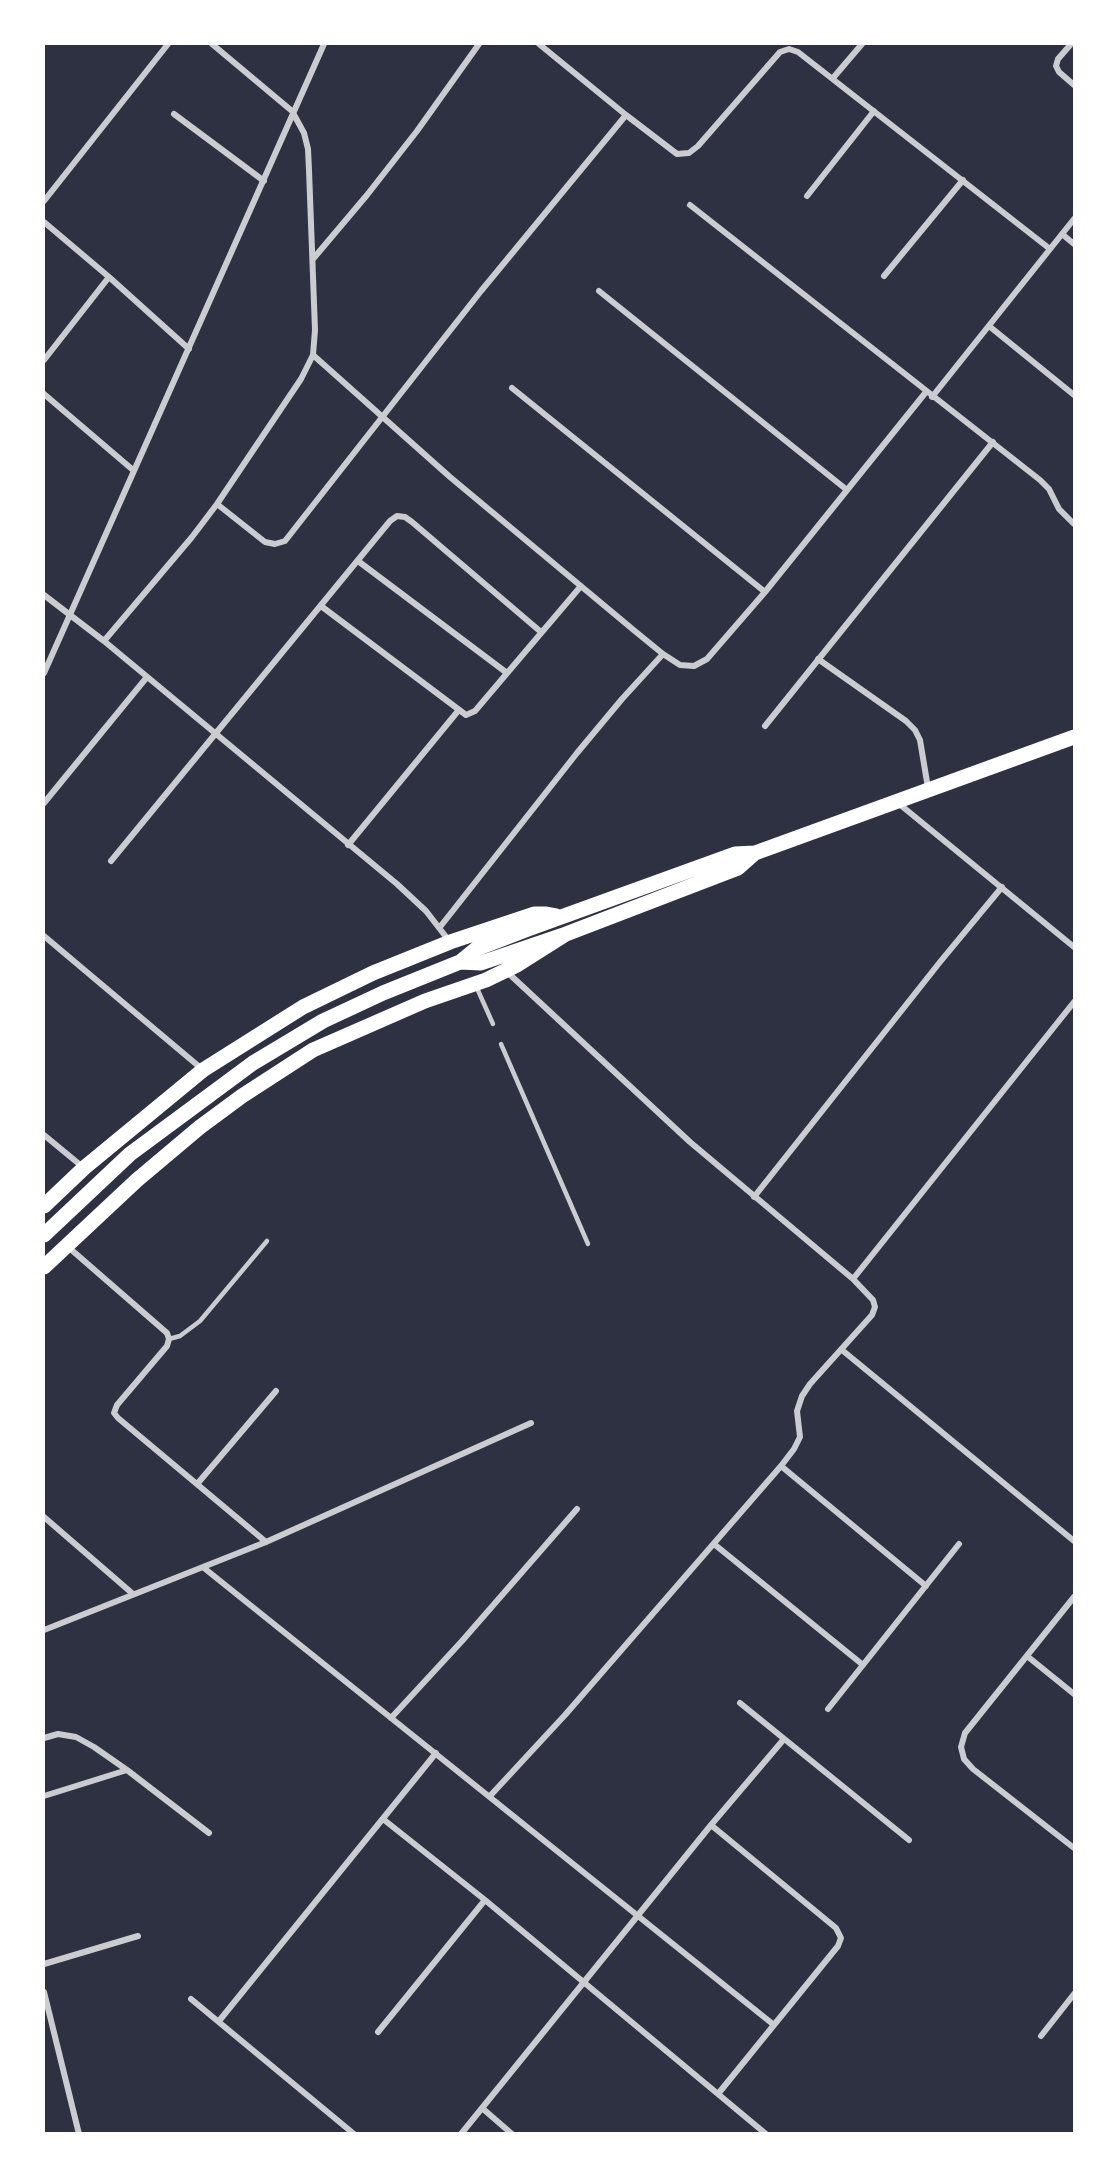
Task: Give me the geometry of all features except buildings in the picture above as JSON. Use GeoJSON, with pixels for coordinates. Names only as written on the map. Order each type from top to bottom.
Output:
{"type":"FeatureCollection","features":[{"type":"Feature","properties":{"kind":"main road"},"geometry":{"type":"LineString","coordinates":[[44,1235],[130,1154],[253,1063],[323,1021],[382,993],[460,962],[476,949],[560,917],[738,868],[755,853],[1074,737]]}},
{"type":"Feature","properties":{"kind":"main road"},"geometry":{"type":"LineString","coordinates":[[460,962],[481,963],[566,934],[675,884]]}},
{"type":"Feature","properties":{"kind":"main road"},"geometry":{"type":"LineString","coordinates":[[44,1206],[84,1168],[203,1070],[303,1007],[373,973],[450,942],[534,914],[560,917]]}},
{"type":"Feature","properties":{"kind":"main road"},"geometry":{"type":"LineString","coordinates":[[44,1267],[137,1180],[200,1127],[242,1096],[322,1046],[425,1001],[505,971],[566,934]]}},
{"type":"Feature","properties":{"kind":"street"},"geometry":{"type":"LineString","coordinates":[[44,201],[168,44]]}},
{"type":"Feature","properties":{"kind":"street"},"geometry":{"type":"LineString","coordinates":[[104,641],[217,504],[301,379],[313,356],[315,330],[308,149],[304,133],[292,111],[212,44]]}},
{"type":"Feature","properties":{"kind":"street"},"geometry":{"type":"LineString","coordinates":[[44,673],[264,181],[292,111],[324,44]]}},
{"type":"Feature","properties":{"kind":"street"},"geometry":{"type":"LineString","coordinates":[[312,259],[367,195],[417,131],[479,44]]}},
{"type":"Feature","properties":{"kind":"street"},"geometry":{"type":"LineString","coordinates":[[539,44],[677,154],[688,153],[698,146],[780,52],[789,49],[798,52],[1050,249]]}},
{"type":"Feature","properties":{"kind":"street"},"geometry":{"type":"LineString","coordinates":[[833,78],[862,44]]}},
{"type":"Feature","properties":{"kind":"street"},"geometry":{"type":"LineString","coordinates":[[1071,44],[1058,59],[1056,66],[1059,72],[1074,85]]}},
{"type":"Feature","properties":{"kind":"street"},"geometry":{"type":"LineString","coordinates":[[807,196],[874,111]]}},
{"type":"Feature","properties":{"kind":"street"},"geometry":{"type":"LineString","coordinates":[[174,114],[264,181]]}},
{"type":"Feature","properties":{"kind":"street"},"geometry":{"type":"LineString","coordinates":[[217,504],[266,542],[275,544],[285,541],[382,415],[626,115]]}},
{"type":"Feature","properties":{"kind":"street"},"geometry":{"type":"LineString","coordinates":[[884,276],[963,180]]}},
{"type":"Feature","properties":{"kind":"street"},"geometry":{"type":"LineString","coordinates":[[690,205],[1040,480],[1049,489],[1059,509],[1074,524]]}},
{"type":"Feature","properties":{"kind":"street"},"geometry":{"type":"LineString","coordinates":[[932,397],[1074,219]]}},
{"type":"Feature","properties":{"kind":"street"},"geometry":{"type":"LineString","coordinates":[[44,222],[189,350]]}},
{"type":"Feature","properties":{"kind":"street"},"geometry":{"type":"LineString","coordinates":[[1062,234],[1074,244]]}},
{"type":"Feature","properties":{"kind":"street"},"geometry":{"type":"LineString","coordinates":[[44,360],[109,278]]}},
{"type":"Feature","properties":{"kind":"street"},"geometry":{"type":"LineString","coordinates":[[598,291],[847,490]]}},
{"type":"Feature","properties":{"kind":"street"},"geometry":{"type":"LineString","coordinates":[[989,326],[1074,395]]}},
{"type":"Feature","properties":{"kind":"street"},"geometry":{"type":"LineString","coordinates":[[313,356],[450,477],[663,654],[680,665],[694,666],[707,659],[765,592],[926,392]]}},
{"type":"Feature","properties":{"kind":"street"},"geometry":{"type":"LineString","coordinates":[[512,388],[765,592]]}},
{"type":"Feature","properties":{"kind":"street"},"geometry":{"type":"LineString","coordinates":[[44,394],[133,470]]}},
{"type":"Feature","properties":{"kind":"street"},"geometry":{"type":"LineString","coordinates":[[765,726],[993,442]]}},
{"type":"Feature","properties":{"kind":"street"},"geometry":{"type":"LineString","coordinates":[[111,861],[390,521],[398,516],[405,517],[541,632]]}},
{"type":"Feature","properties":{"kind":"street"},"geometry":{"type":"LineString","coordinates":[[358,561],[507,673]]}},
{"type":"Feature","properties":{"kind":"street"},"geometry":{"type":"LineString","coordinates":[[321,606],[458,711],[470,715],[581,586]]}},
{"type":"Feature","properties":{"kind":"street"},"geometry":{"type":"LineString","coordinates":[[44,595],[104,641],[396,884],[426,911],[450,942]]}},
{"type":"Feature","properties":{"kind":"street"},"geometry":{"type":"LineString","coordinates":[[440,927],[577,753],[663,654]]}},
{"type":"Feature","properties":{"kind":"street"},"geometry":{"type":"LineString","coordinates":[[818,659],[906,721],[915,730],[920,740],[928,790]]}},
{"type":"Feature","properties":{"kind":"street"},"geometry":{"type":"LineString","coordinates":[[44,803],[147,677]]}},
{"type":"Feature","properties":{"kind":"street"},"geometry":{"type":"LineString","coordinates":[[348,845],[458,711]]}},
{"type":"Feature","properties":{"kind":"street"},"geometry":{"type":"LineString","coordinates":[[897,802],[1074,947]]}},
{"type":"Feature","properties":{"kind":"street"},"geometry":{"type":"LineString","coordinates":[[754,1197],[1002,887]]}},
{"type":"Feature","properties":{"kind":"street"},"geometry":{"type":"LineString","coordinates":[[44,936],[203,1070]]}},
{"type":"Feature","properties":{"kind":"street"},"geometry":{"type":"LineString","coordinates":[[490,1796],[572,1707],[781,1466],[800,1437],[797,1411],[802,1396],[872,1315],[875,1307],[873,1300],[853,1279],[690,1142],[505,971]]}},
{"type":"Feature","properties":{"kind":"street"},"geometry":{"type":"LineString","coordinates":[[853,1279],[1074,1002]]}},
{"type":"Feature","properties":{"kind":"street"},"geometry":{"type":"LineString","coordinates":[[44,1135],[84,1168]]}},
{"type":"Feature","properties":{"kind":"street"},"geometry":{"type":"LineString","coordinates":[[66,1246],[167,1333],[169,1339],[167,1346],[117,1405],[114,1413],[266,1542]]}},
{"type":"Feature","properties":{"kind":"street"},"geometry":{"type":"LineString","coordinates":[[842,1350],[1074,1541]]}},
{"type":"Feature","properties":{"kind":"street"},"geometry":{"type":"LineString","coordinates":[[198,1483],[276,1391]]}},
{"type":"Feature","properties":{"kind":"street"},"geometry":{"type":"LineString","coordinates":[[44,1630],[266,1542],[531,1423]]}},
{"type":"Feature","properties":{"kind":"street"},"geometry":{"type":"LineString","coordinates":[[781,1466],[926,1586]]}},
{"type":"Feature","properties":{"kind":"street"},"geometry":{"type":"LineString","coordinates":[[391,1718],[462,1641],[577,1509]]}},
{"type":"Feature","properties":{"kind":"street"},"geometry":{"type":"LineString","coordinates":[[44,1517],[133,1594]]}},
{"type":"Feature","properties":{"kind":"street"},"geometry":{"type":"LineString","coordinates":[[714,1544],[863,1665]]}},
{"type":"Feature","properties":{"kind":"street"},"geometry":{"type":"LineString","coordinates":[[828,1709],[959,1544]]}},
{"type":"Feature","properties":{"kind":"street"},"geometry":{"type":"LineString","coordinates":[[204,1568],[774,2025]]}},
{"type":"Feature","properties":{"kind":"street"},"geometry":{"type":"LineString","coordinates":[[1074,1597],[966,1733],[961,1747],[964,1759],[973,1768],[1074,1848]]}},
{"type":"Feature","properties":{"kind":"street"},"geometry":{"type":"LineString","coordinates":[[1027,1656],[1074,1694]]}},
{"type":"Feature","properties":{"kind":"street"},"geometry":{"type":"LineString","coordinates":[[740,1703],[909,1840]]}},
{"type":"Feature","properties":{"kind":"street"},"geometry":{"type":"LineString","coordinates":[[44,1738],[58,1734],[76,1737],[127,1770],[209,1833]]}},
{"type":"Feature","properties":{"kind":"street"},"geometry":{"type":"LineString","coordinates":[[461,2133],[638,1914],[784,1739]]}},
{"type":"Feature","properties":{"kind":"street"},"geometry":{"type":"LineString","coordinates":[[219,2021],[436,1753]]}},
{"type":"Feature","properties":{"kind":"street"},"geometry":{"type":"LineString","coordinates":[[44,1796],[127,1770]]}},
{"type":"Feature","properties":{"kind":"street"},"geometry":{"type":"LineString","coordinates":[[383,1819],[485,1900],[766,2133]]}},
{"type":"Feature","properties":{"kind":"street"},"geometry":{"type":"LineString","coordinates":[[711,1825],[836,1928],[841,1938],[838,1946],[718,2094]]}},
{"type":"Feature","properties":{"kind":"street"},"geometry":{"type":"LineString","coordinates":[[378,2032],[485,1900]]}},
{"type":"Feature","properties":{"kind":"street"},"geometry":{"type":"LineString","coordinates":[[44,1964],[138,1936]]}},
{"type":"Feature","properties":{"kind":"street"},"geometry":{"type":"LineString","coordinates":[[44,1992],[79,2133]]}},
{"type":"Feature","properties":{"kind":"street"},"geometry":{"type":"LineString","coordinates":[[1041,2036],[1074,1994]]}},
{"type":"Feature","properties":{"kind":"street"},"geometry":{"type":"LineString","coordinates":[[191,1999],[354,2133]]}},
{"type":"Feature","properties":{"kind":"street"},"geometry":{"type":"LineString","coordinates":[[482,2108],[512,2133]]}},
{"type":"Feature","properties":{"kind":"lane"},"geometry":{"type":"LineString","coordinates":[[475,983],[493,1024]]}},
{"type":"Feature","properties":{"kind":"lane"},"geometry":{"type":"LineString","coordinates":[[501,1044],[588,1244]]}},
{"type":"Feature","properties":{"kind":"lane"},"geometry":{"type":"LineString","coordinates":[[169,1339],[180,1336],[200,1321],[267,1241]]}}]}
